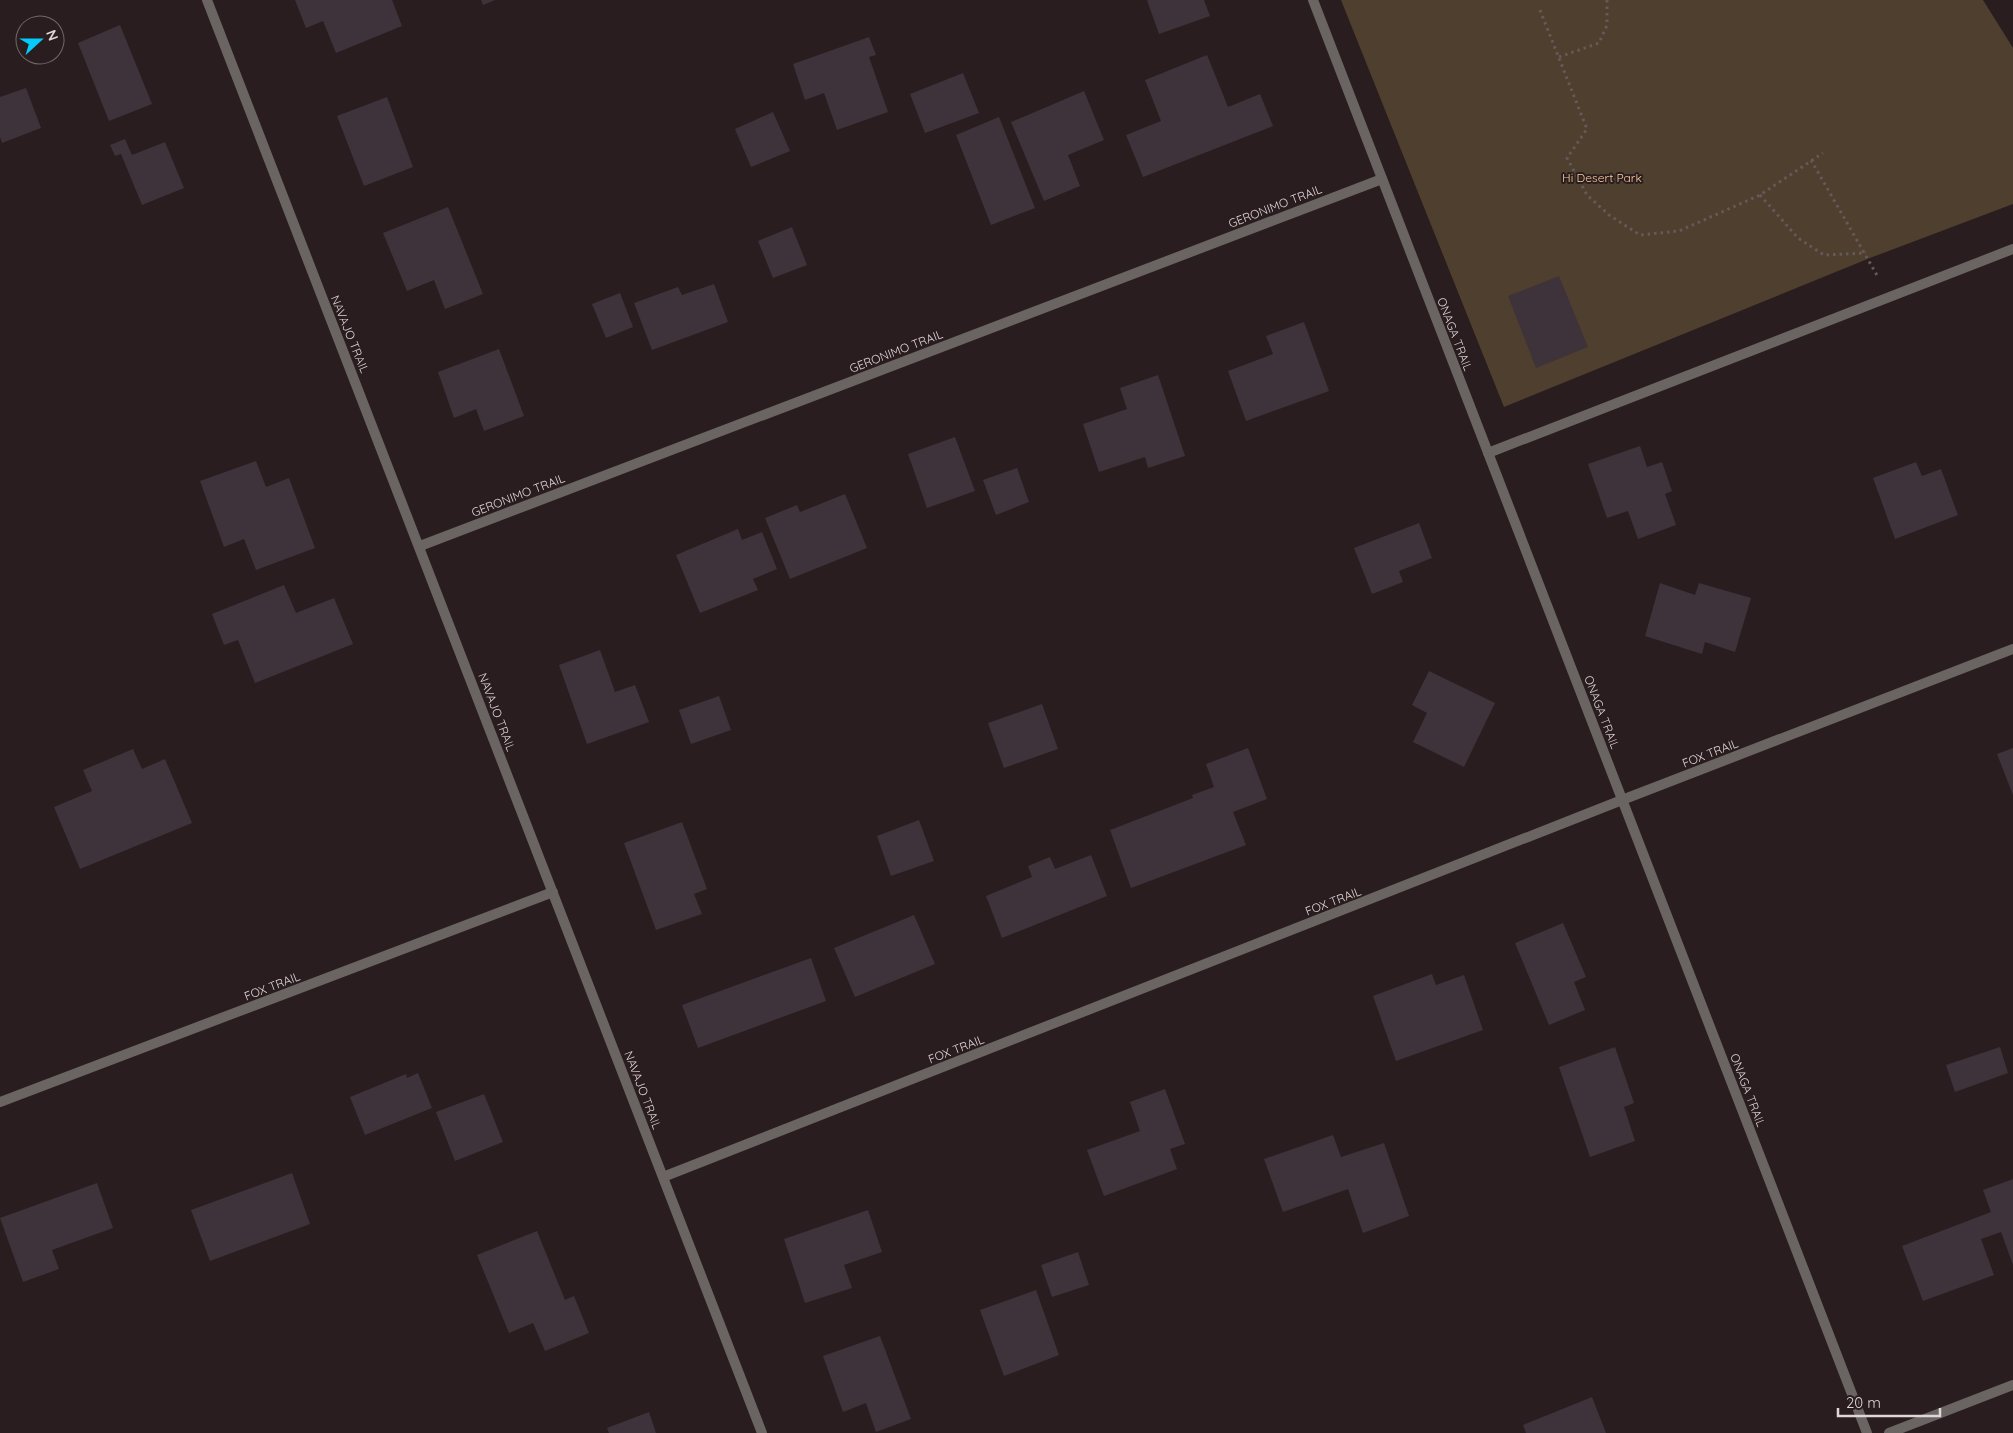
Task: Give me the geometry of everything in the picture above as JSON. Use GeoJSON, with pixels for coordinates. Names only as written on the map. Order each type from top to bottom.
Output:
{"type":"FeatureCollection","features":[{"type":"Feature","properties":{"kind":"street","name":"NAVAJO TRAIL"},"geometry":{"type":"LineString","coordinates":[[207,0],[762,1433]]}},
{"type":"Feature","properties":{"kind":"street","name":"ONAGA TRAIL"},"geometry":{"type":"LineString","coordinates":[[1313,0],[1867,1433]]}},
{"type":"Feature","properties":{"kind":"street","name":"GERONIMO TRAIL"},"geometry":{"type":"LineString","coordinates":[[420,546],[1382,179]]}},
{"type":"Feature","properties":{"kind":"street"},"geometry":{"type":"LineString","coordinates":[[1488,453],[2013,249]]}},
{"type":"Feature","properties":{"kind":"street","name":"FOX TRAIL"},"geometry":{"type":"LineString","coordinates":[[663,1178],[1622,800],[2013,649]]}},
{"type":"Feature","properties":{"kind":"street","name":"FOX TRAIL"},"geometry":{"type":"LineString","coordinates":[[0,1102],[553,892]]}},
{"type":"Feature","properties":{"kind":"street"},"geometry":{"type":"LineString","coordinates":[[1889,1433],[2013,1384]]}},
{"type":"Feature","properties":{"kind":"path"},"geometry":{"type":"LineString","coordinates":[[1559,57],[1599,43],[1606,25],[1607,0]]}},
{"type":"Feature","properties":{"kind":"path"},"geometry":{"type":"LineString","coordinates":[[1540,10],[1587,130],[1567,158],[1587,195],[1609,215],[1640,235],[1679,231],[1760,195],[1823,153]]}},
{"type":"Feature","properties":{"kind":"path"},"geometry":{"type":"LineString","coordinates":[[1812,160],[1866,253],[1889,298]]}},
{"type":"Feature","properties":{"kind":"path"},"geometry":{"type":"LineString","coordinates":[[1760,195],[1798,238],[1824,256],[1866,253]]}},
{"type":"Feature","properties":{"kind":"green space","name":"Hi Desert Park"},"geometry":{"type":"Polygon","coordinates":[[[1341,0],[1983,0],[2013,48],[2013,204],[1870,258],[1504,407],[1341,0]]]}},
{"type":"Feature","properties":{"kind":"building"},"geometry":{"type":"Polygon","coordinates":[[[295,0],[392,0],[402,26],[336,53],[323,21],[306,28],[295,0]]]}},
{"type":"Feature","properties":{"kind":"building"},"geometry":{"type":"Polygon","coordinates":[[[481,0],[495,0],[483,5],[481,0]]]}},
{"type":"Feature","properties":{"kind":"building"},"geometry":{"type":"Polygon","coordinates":[[[1147,0],[1204,0],[1210,16],[1159,34],[1147,0]]]}},
{"type":"Feature","properties":{"kind":"building"},"geometry":{"type":"Polygon","coordinates":[[[120,25],[152,104],[109,121],[78,43],[120,25]]]}},
{"type":"Feature","properties":{"kind":"building"},"geometry":{"type":"Polygon","coordinates":[[[869,37],[876,55],[869,57],[888,112],[837,130],[824,93],[805,100],[793,64],[869,37]]]}},
{"type":"Feature","properties":{"kind":"building"},"geometry":{"type":"Polygon","coordinates":[[[1207,55],[1228,107],[1260,94],[1273,126],[1143,177],[1126,135],[1161,121],[1145,80],[1207,55]]]}},
{"type":"Feature","properties":{"kind":"building"},"geometry":{"type":"Polygon","coordinates":[[[963,73],[979,113],[925,133],[910,94],[963,73]]]}},
{"type":"Feature","properties":{"kind":"building"},"geometry":{"type":"Polygon","coordinates":[[[26,88],[41,128],[2,143],[0,137],[0,97],[26,88]]]}},
{"type":"Feature","properties":{"kind":"building"},"geometry":{"type":"Polygon","coordinates":[[[1084,91],[1104,140],[1068,155],[1080,186],[1044,201],[1011,122],[1084,91]]]}},
{"type":"Feature","properties":{"kind":"building"},"geometry":{"type":"Polygon","coordinates":[[[387,97],[413,167],[364,186],[337,116],[387,97]]]}},
{"type":"Feature","properties":{"kind":"building"},"geometry":{"type":"Polygon","coordinates":[[[773,112],[790,151],[751,167],[735,129],[773,112]]]}},
{"type":"Feature","properties":{"kind":"building"},"geometry":{"type":"Polygon","coordinates":[[[999,117],[1035,208],[991,225],[956,135],[999,117]]]}},
{"type":"Feature","properties":{"kind":"building"},"geometry":{"type":"Polygon","coordinates":[[[125,139],[132,155],[165,142],[184,188],[142,205],[121,154],[115,156],[110,145],[125,139]]]}},
{"type":"Feature","properties":{"kind":"building"},"geometry":{"type":"Polygon","coordinates":[[[448,207],[483,294],[445,309],[434,280],[407,291],[383,233],[448,207]]]}},
{"type":"Feature","properties":{"kind":"building"},"geometry":{"type":"Polygon","coordinates":[[[792,227],[807,265],[773,278],[758,241],[792,227]]]}},
{"type":"Feature","properties":{"kind":"building"},"geometry":{"type":"Polygon","coordinates":[[[1559,276],[1588,347],[1536,368],[1508,296],[1559,276]]]}},
{"type":"Feature","properties":{"kind":"building"},"geometry":{"type":"Polygon","coordinates":[[[714,284],[728,322],[652,350],[634,303],[678,287],[682,295],[714,284]]]}},
{"type":"Feature","properties":{"kind":"building"},"geometry":{"type":"Polygon","coordinates":[[[620,293],[633,327],[606,338],[592,304],[620,293]]]}},
{"type":"Feature","properties":{"kind":"building"},"geometry":{"type":"Polygon","coordinates":[[[1304,322],[1329,391],[1246,421],[1228,371],[1273,354],[1266,336],[1304,322]]]}},
{"type":"Feature","properties":{"kind":"building"},"geometry":{"type":"Polygon","coordinates":[[[499,349],[524,416],[484,431],[476,409],[454,418],[438,372],[499,349]]]}},
{"type":"Feature","properties":{"kind":"building"},"geometry":{"type":"Polygon","coordinates":[[[1158,375],[1185,456],[1148,468],[1145,457],[1099,472],[1083,424],[1127,409],[1120,388],[1158,375]]]}},
{"type":"Feature","properties":{"kind":"building"},"geometry":{"type":"Polygon","coordinates":[[[955,437],[975,491],[927,508],[908,454],[955,437]]]}},
{"type":"Feature","properties":{"kind":"building"},"geometry":{"type":"Polygon","coordinates":[[[1640,446],[1647,467],[1662,462],[1672,491],[1665,494],[1676,525],[1638,539],[1628,511],[1607,518],[1588,464],[1640,446]]]}},
{"type":"Feature","properties":{"kind":"building"},"geometry":{"type":"Polygon","coordinates":[[[256,461],[266,487],[289,478],[315,548],[256,570],[244,539],[224,547],[200,481],[256,461]]]}},
{"type":"Feature","properties":{"kind":"building"},"geometry":{"type":"Polygon","coordinates":[[[1916,462],[1922,476],[1941,469],[1958,515],[1895,539],[1873,478],[1916,462]]]}},
{"type":"Feature","properties":{"kind":"building"},"geometry":{"type":"Polygon","coordinates":[[[1017,468],[1029,502],[996,515],[983,480],[1017,468]]]}},
{"type":"Feature","properties":{"kind":"building"},"geometry":{"type":"Polygon","coordinates":[[[845,494],[867,548],[790,579],[765,518],[797,505],[800,512],[845,494]]]}},
{"type":"Feature","properties":{"kind":"building"},"geometry":{"type":"Polygon","coordinates":[[[1419,523],[1432,558],[1399,571],[1403,582],[1372,594],[1354,548],[1419,523]]]}},
{"type":"Feature","properties":{"kind":"building"},"geometry":{"type":"Polygon","coordinates":[[[738,529],[742,540],[762,532],[777,569],[753,579],[758,590],[700,613],[676,555],[738,529]]]}},
{"type":"Feature","properties":{"kind":"building"},"geometry":{"type":"Polygon","coordinates":[[[1660,583],[1695,595],[1699,583],[1751,598],[1735,652],[1705,642],[1702,654],[1645,636],[1660,583]]]}},
{"type":"Feature","properties":{"kind":"building"},"geometry":{"type":"Polygon","coordinates":[[[284,585],[296,613],[334,598],[353,644],[255,683],[238,640],[224,645],[212,614],[284,585]]]}},
{"type":"Feature","properties":{"kind":"building"},"geometry":{"type":"Polygon","coordinates":[[[600,650],[615,692],[635,685],[649,722],[587,744],[559,665],[600,650]]]}},
{"type":"Feature","properties":{"kind":"building"},"geometry":{"type":"Polygon","coordinates":[[[1429,671],[1495,703],[1464,767],[1413,742],[1427,713],[1412,705],[1429,671]]]}},
{"type":"Feature","properties":{"kind":"building"},"geometry":{"type":"Polygon","coordinates":[[[719,696],[731,730],[691,744],[679,710],[719,696]]]}},
{"type":"Feature","properties":{"kind":"building"},"geometry":{"type":"Polygon","coordinates":[[[1042,704],[1058,749],[1004,768],[988,723],[1042,704]]]}},
{"type":"Feature","properties":{"kind":"building"},"geometry":{"type":"Polygon","coordinates":[[[1248,748],[1267,799],[1233,812],[1246,845],[1131,888],[1110,830],[1193,798],[1192,795],[1214,787],[1206,764],[1248,748]]]}},
{"type":"Feature","properties":{"kind":"building"},"geometry":{"type":"Polygon","coordinates":[[[2013,748],[2013,795],[1997,754],[2013,748]]]}},
{"type":"Feature","properties":{"kind":"building"},"geometry":{"type":"Polygon","coordinates":[[[133,749],[142,769],[165,759],[192,823],[80,869],[54,807],[92,791],[83,770],[133,749]]]}},
{"type":"Feature","properties":{"kind":"building"},"geometry":{"type":"Polygon","coordinates":[[[919,820],[934,861],[891,876],[877,836],[919,820]]]}},
{"type":"Feature","properties":{"kind":"building"},"geometry":{"type":"Polygon","coordinates":[[[682,822],[707,889],[694,894],[702,914],[656,930],[624,843],[682,822]]]}},
{"type":"Feature","properties":{"kind":"building"},"geometry":{"type":"Polygon","coordinates":[[[1091,855],[1107,896],[1002,938],[986,896],[1032,877],[1028,866],[1050,857],[1055,869],[1091,855]]]}},
{"type":"Feature","properties":{"kind":"building"},"geometry":{"type":"Polygon","coordinates":[[[914,915],[935,964],[855,997],[834,948],[914,915]]]}},
{"type":"Feature","properties":{"kind":"building"},"geometry":{"type":"Polygon","coordinates":[[[1563,923],[1586,977],[1574,982],[1585,1010],[1549,1025],[1515,943],[1563,923]]]}},
{"type":"Feature","properties":{"kind":"building"},"geometry":{"type":"Polygon","coordinates":[[[811,958],[826,1001],[698,1048],[682,1005],[811,958]]]}},
{"type":"Feature","properties":{"kind":"building"},"geometry":{"type":"Polygon","coordinates":[[[1432,974],[1436,985],[1464,975],[1483,1030],[1396,1061],[1373,996],[1432,974]]]}},
{"type":"Feature","properties":{"kind":"building"},"geometry":{"type":"Polygon","coordinates":[[[1615,1047],[1634,1103],[1624,1107],[1635,1141],[1590,1157],[1559,1067],[1615,1047]]]}},
{"type":"Feature","properties":{"kind":"building"},"geometry":{"type":"Polygon","coordinates":[[[2000,1047],[2008,1073],[1955,1092],[1946,1065],[2000,1047]]]}},
{"type":"Feature","properties":{"kind":"building"},"geometry":{"type":"Polygon","coordinates":[[[418,1073],[432,1108],[365,1135],[350,1097],[406,1074],[407,1078],[418,1073]]]}},
{"type":"Feature","properties":{"kind":"building"},"geometry":{"type":"Polygon","coordinates":[[[1165,1089],[1185,1144],[1170,1149],[1177,1169],[1104,1196],[1087,1150],[1140,1131],[1130,1102],[1165,1089]]]}},
{"type":"Feature","properties":{"kind":"building"},"geometry":{"type":"Polygon","coordinates":[[[484,1094],[503,1142],[455,1161],[436,1112],[484,1094]]]}},
{"type":"Feature","properties":{"kind":"building"},"geometry":{"type":"Polygon","coordinates":[[[1333,1135],[1341,1157],[1384,1143],[1409,1216],[1363,1233],[1348,1189],[1283,1212],[1264,1159],[1333,1135]]]}},
{"type":"Feature","properties":{"kind":"building"},"geometry":{"type":"Polygon","coordinates":[[[292,1173],[310,1224],[210,1261],[191,1210],[292,1173]]]}},
{"type":"Feature","properties":{"kind":"building"},"geometry":{"type":"Polygon","coordinates":[[[2013,1179],[2013,1265],[2001,1232],[1981,1239],[1994,1275],[1923,1301],[1902,1246],[1991,1212],[1983,1190],[2013,1179]]]}},
{"type":"Feature","properties":{"kind":"building"},"geometry":{"type":"Polygon","coordinates":[[[97,1183],[113,1228],[52,1250],[59,1269],[23,1282],[0,1218],[97,1183]]]}},
{"type":"Feature","properties":{"kind":"building"},"geometry":{"type":"Polygon","coordinates":[[[868,1210],[882,1252],[844,1265],[852,1288],[805,1303],[784,1239],[868,1210]]]}},
{"type":"Feature","properties":{"kind":"building"},"geometry":{"type":"Polygon","coordinates":[[[537,1231],[565,1300],[574,1296],[589,1333],[545,1351],[533,1323],[509,1333],[477,1255],[537,1231]]]}},
{"type":"Feature","properties":{"kind":"building"},"geometry":{"type":"Polygon","coordinates":[[[1078,1252],[1089,1285],[1052,1297],[1041,1265],[1078,1252]]]}},
{"type":"Feature","properties":{"kind":"building"},"geometry":{"type":"Polygon","coordinates":[[[1036,1290],[1059,1355],[1004,1376],[980,1310],[1036,1290]]]}},
{"type":"Feature","properties":{"kind":"building"},"geometry":{"type":"Polygon","coordinates":[[[880,1336],[911,1419],[876,1432],[866,1403],[843,1412],[823,1356],[880,1336]]]}},
{"type":"Feature","properties":{"kind":"building"},"geometry":{"type":"Polygon","coordinates":[[[1592,1397],[1606,1433],[1526,1433],[1523,1425],[1592,1397]]]}},
{"type":"Feature","properties":{"kind":"building"},"geometry":{"type":"Polygon","coordinates":[[[649,1412],[656,1433],[609,1433],[607,1428],[649,1412]]]}}]}
